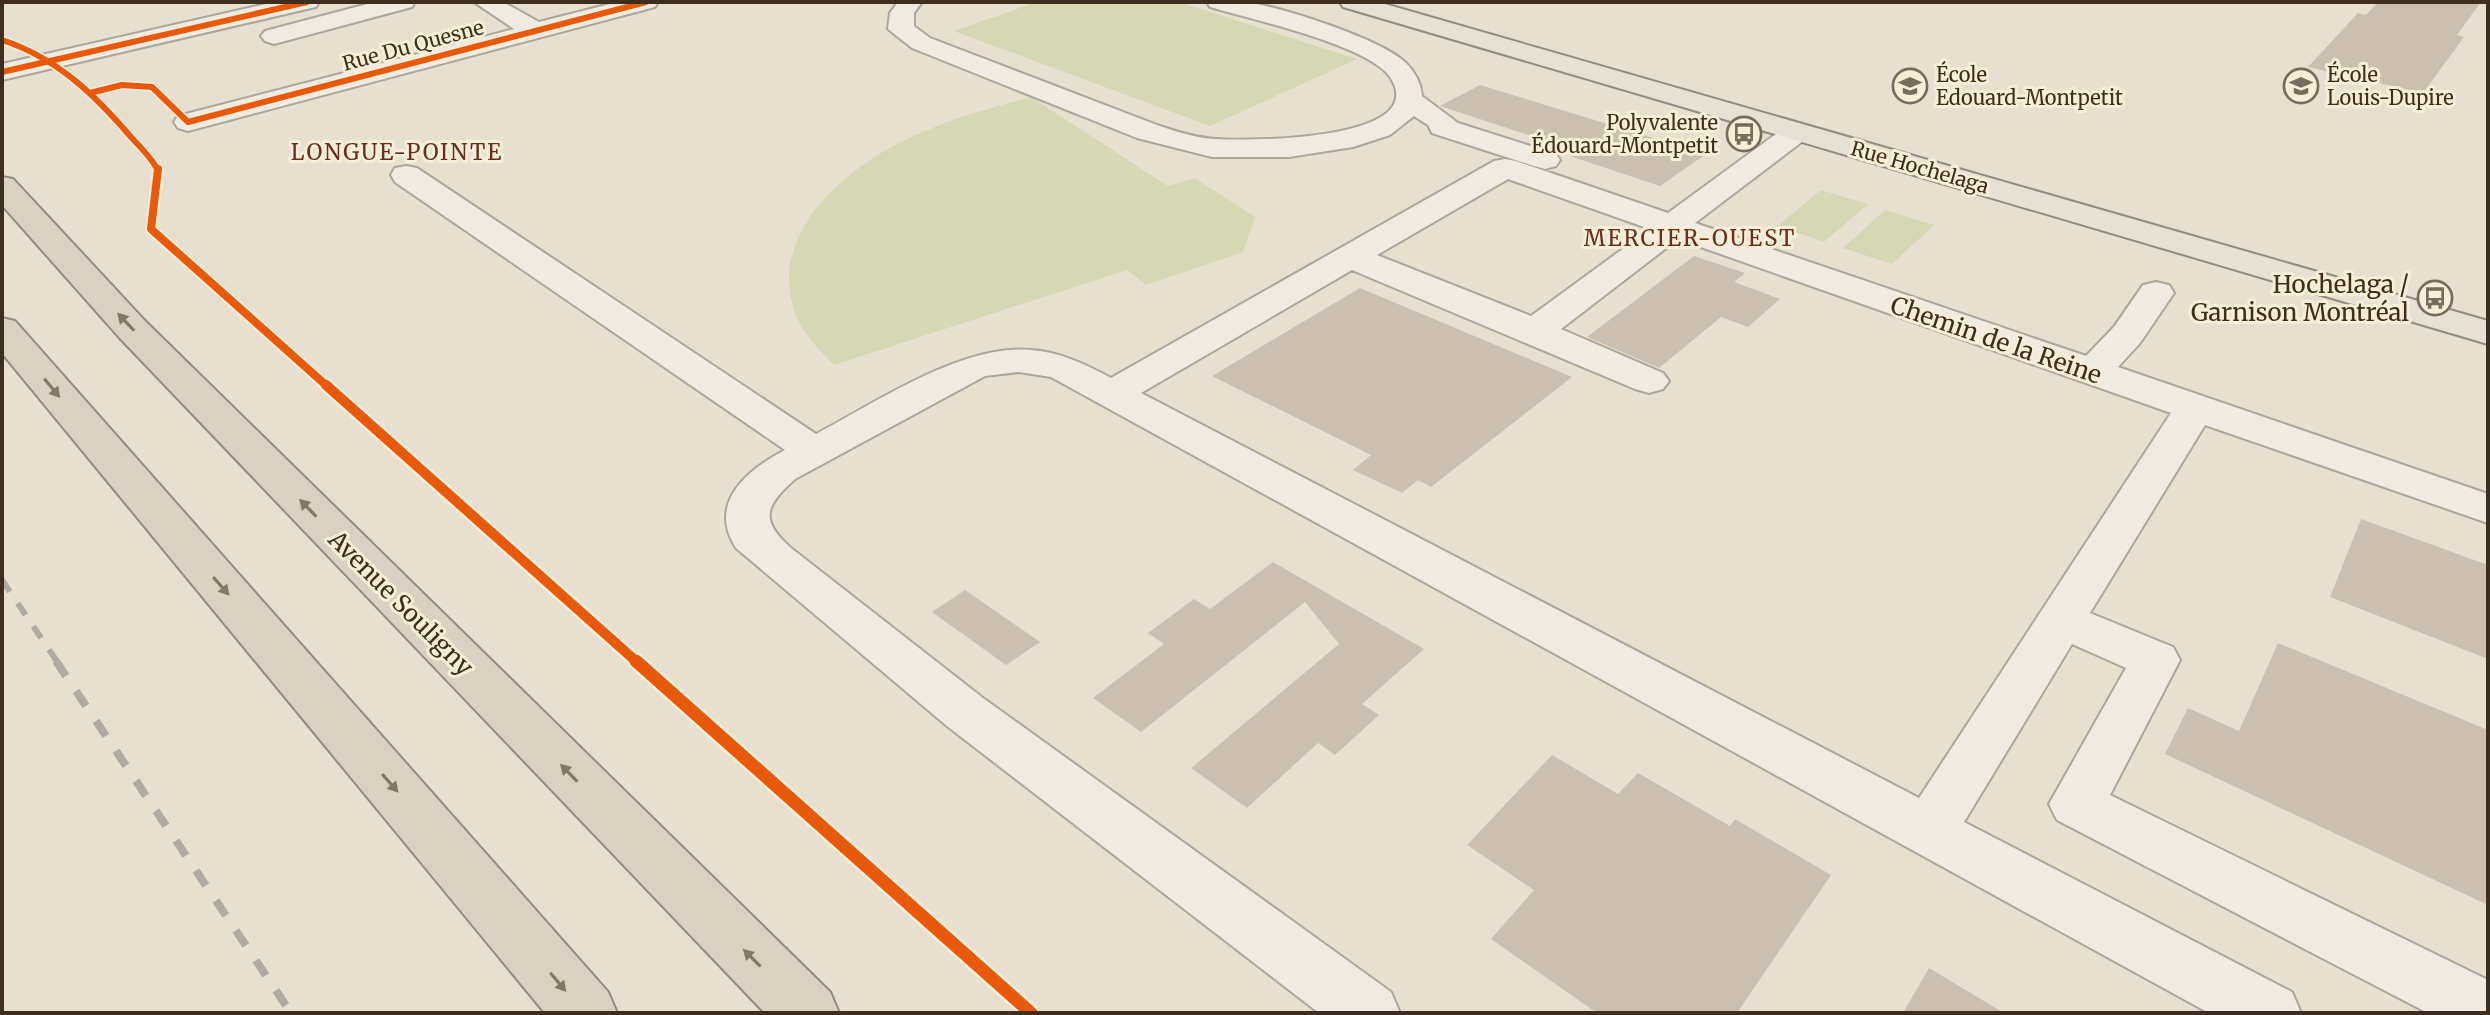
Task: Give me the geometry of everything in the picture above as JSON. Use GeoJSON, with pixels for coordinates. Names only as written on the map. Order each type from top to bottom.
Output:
{"type":"FeatureCollection","features":[{"type":"Feature","properties":{"kind":"highway","name":"Avenue Souligny"},"geometry":{"type":"LineString","coordinates":[[2,186],[132,329],[807,1013]]}},
{"type":"Feature","properties":{"kind":"highway"},"geometry":{"type":"LineString","coordinates":[[2,329],[585,1013]]}},
{"type":"Feature","properties":{"kind":"main road","name":"Rue Hochelaga"},"geometry":{"type":"LineString","coordinates":[[1352,2],[2488,333]]}},
{"type":"Feature","properties":{"kind":"street"},"geometry":{"type":"LineString","coordinates":[[2,72],[307,2]]}},
{"type":"Feature","properties":{"kind":"street"},"geometry":{"type":"LineString","coordinates":[[256,41],[403,2]]}},
{"type":"Feature","properties":{"kind":"street"},"geometry":{"type":"LineString","coordinates":[[486,2],[535,31]]}},
{"type":"Feature","properties":{"kind":"street","name":"Rue Du Quesne"},"geometry":{"type":"LineString","coordinates":[[188,122],[646,2]]}},
{"type":"Feature","properties":{"kind":"street"},"geometry":{"type":"LineString","coordinates":[[910,2],[902,13],[901,29],[921,43],[1156,135],[1208,147],[1238,150],[1426,135],[1442,127],[1553,163],[1518,172],[1351,257],[1111,394]]}},
{"type":"Feature","properties":{"kind":"street"},"geometry":{"type":"LineString","coordinates":[[1219,2],[1376,53],[1398,70],[1405,80],[1406,108],[1397,118],[1380,128],[1340,141]]}},
{"type":"Feature","properties":{"kind":"street"},"geometry":{"type":"LineString","coordinates":[[1408,99],[1444,123],[1442,127]]}},
{"type":"Feature","properties":{"kind":"street"},"geometry":{"type":"LineString","coordinates":[[1535,331],[1797,132]]}},
{"type":"Feature","properties":{"kind":"street","name":"Chemin de la Reine"},"geometry":{"type":"LineString","coordinates":[[1518,172],[2488,509]]}},
{"type":"Feature","properties":{"kind":"street"},"geometry":{"type":"LineString","coordinates":[[406,175],[814,451]]}},
{"type":"Feature","properties":{"kind":"street"},"geometry":{"type":"LineString","coordinates":[[1351,257],[1649,381]]}},
{"type":"Feature","properties":{"kind":"street"},"geometry":{"type":"LineString","coordinates":[[2092,373],[2127,335],[2156,293]]}},
{"type":"Feature","properties":{"kind":"street"},"geometry":{"type":"LineString","coordinates":[[1368,1013],[965,712],[752,538],[746,515],[757,490],[780,470],[972,368],[1006,359],[1038,360],[1065,369],[2269,1013]]}},
{"type":"Feature","properties":{"kind":"street"},"geometry":{"type":"LineString","coordinates":[[1929,830],[2194,409]]}},
{"type":"Feature","properties":{"kind":"street"},"geometry":{"type":"LineString","coordinates":[[2061,620],[2155,660],[2077,804],[2488,1012]]}},
{"type":"Feature","properties":{"kind":"green space"},"geometry":{"type":"Polygon","coordinates":[[[1037,2],[1179,2],[1357,59],[1210,126],[954,31],[1037,2]]]}},
{"type":"Feature","properties":{"kind":"green space"},"geometry":{"type":"Polygon","coordinates":[[[1031,97],[1168,186],[1195,178],[1255,217],[1243,252],[1146,285],[1127,270],[834,365],[802,327],[791,299],[789,272],[795,247],[806,223],[822,201],[864,165],[909,138],[954,120],[1031,97]]]}},
{"type":"Feature","properties":{"kind":"green space"},"geometry":{"type":"Polygon","coordinates":[[[1821,190],[1868,204],[1824,242],[1777,226],[1821,190]]]}},
{"type":"Feature","properties":{"kind":"green space"},"geometry":{"type":"Polygon","coordinates":[[[1885,210],[1934,225],[1892,264],[1843,248],[1885,210]]]}},
{"type":"Feature","properties":{"kind":"building"},"geometry":{"type":"Polygon","coordinates":[[[2378,2],[2481,2],[2457,35],[2464,37],[2423,93],[2308,67],[2358,13],[2366,15],[2378,2]]]}},
{"type":"Feature","properties":{"kind":"building"},"geometry":{"type":"Polygon","coordinates":[[[1480,85],[1706,154],[1660,186],[1570,156],[1577,151],[1440,106],[1480,85]]]}},
{"type":"Feature","properties":{"kind":"building"},"geometry":{"type":"Polygon","coordinates":[[[1694,256],[1745,273],[1734,282],[1780,299],[1748,327],[1721,317],[1659,368],[1587,337],[1694,256]]]}},
{"type":"Feature","properties":{"kind":"building"},"geometry":{"type":"Polygon","coordinates":[[[1360,288],[1572,377],[1431,487],[1418,480],[1402,493],[1353,470],[1371,455],[1212,376],[1360,288]]]}},
{"type":"Feature","properties":{"kind":"building"},"geometry":{"type":"Polygon","coordinates":[[[2361,519],[2488,565],[2488,659],[2330,597],[2361,519]]]}},
{"type":"Feature","properties":{"kind":"building"},"geometry":{"type":"Polygon","coordinates":[[[1273,562],[1424,649],[1362,704],[1379,715],[1335,755],[1318,743],[1247,808],[1191,768],[1339,644],[1305,602],[1141,732],[1093,698],[1164,644],[1148,633],[1194,599],[1210,609],[1273,562]]]}},
{"type":"Feature","properties":{"kind":"building"},"geometry":{"type":"Polygon","coordinates":[[[965,590],[1040,642],[1006,665],[932,612],[965,590]]]}},
{"type":"Feature","properties":{"kind":"building"},"geometry":{"type":"Polygon","coordinates":[[[2278,643],[2488,730],[2488,905],[2165,754],[2188,708],[2239,731],[2278,643]]]}},
{"type":"Feature","properties":{"kind":"building"},"geometry":{"type":"Polygon","coordinates":[[[1552,755],[1618,794],[1638,773],[1730,826],[1735,819],[1831,875],[1737,1013],[1597,1013],[1491,939],[1534,890],[1467,845],[1552,755]]]}},
{"type":"Feature","properties":{"kind":"building"},"geometry":{"type":"Polygon","coordinates":[[[1929,968],[2004,1013],[1903,1013],[1929,968]]]}},
{"type":"Feature","properties":{"kind":"railway"},"geometry":{"type":"LineString","coordinates":[[2,580],[58,663]]}},
{"type":"Feature","properties":{"kind":"railway"},"geometry":{"type":"LineString","coordinates":[[56,661],[291,1013]]}},
{"type":"Feature","properties":{"kind":"cycle path"},"geometry":{"type":"LineString","coordinates":[[2,72],[307,2]]}},
{"type":"Feature","properties":{"kind":"cycle path"},"geometry":{"type":"LineString","coordinates":[[90,93],[122,85],[152,87],[188,122],[646,2]]}},
{"type":"Feature","properties":{"kind":"cycle path"},"geometry":{"type":"LineString","coordinates":[[2,40],[26,48],[69,74],[107,110],[158,168],[151,229],[1031,1013]]}},
{"type":"Feature","properties":{"kind":"place","name":"École Edouard-Montpetit"},"geometry":{"type":"Point","coordinates":[1910,86]}},
{"type":"Feature","properties":{"kind":"place","name":"École Louis-Dupire"},"geometry":{"type":"Point","coordinates":[2301,86]}},
{"type":"Feature","properties":{"kind":"place","name":"Polyvalente Édouard-Montpetit"},"geometry":{"type":"Point","coordinates":[1744,134]}},
{"type":"Feature","properties":{"kind":"place","name":"Hochelaga / Garnison Montréal"},"geometry":{"type":"Point","coordinates":[2435,298]}},
{"type":"Feature","properties":{"kind":"district","name":"LONGUE-POINTE"},"geometry":{"type":"Point","coordinates":[397,152]}},
{"type":"Feature","properties":{"kind":"district","name":"MERCIER-OUEST"},"geometry":{"type":"Point","coordinates":[1690,238]}}]}
